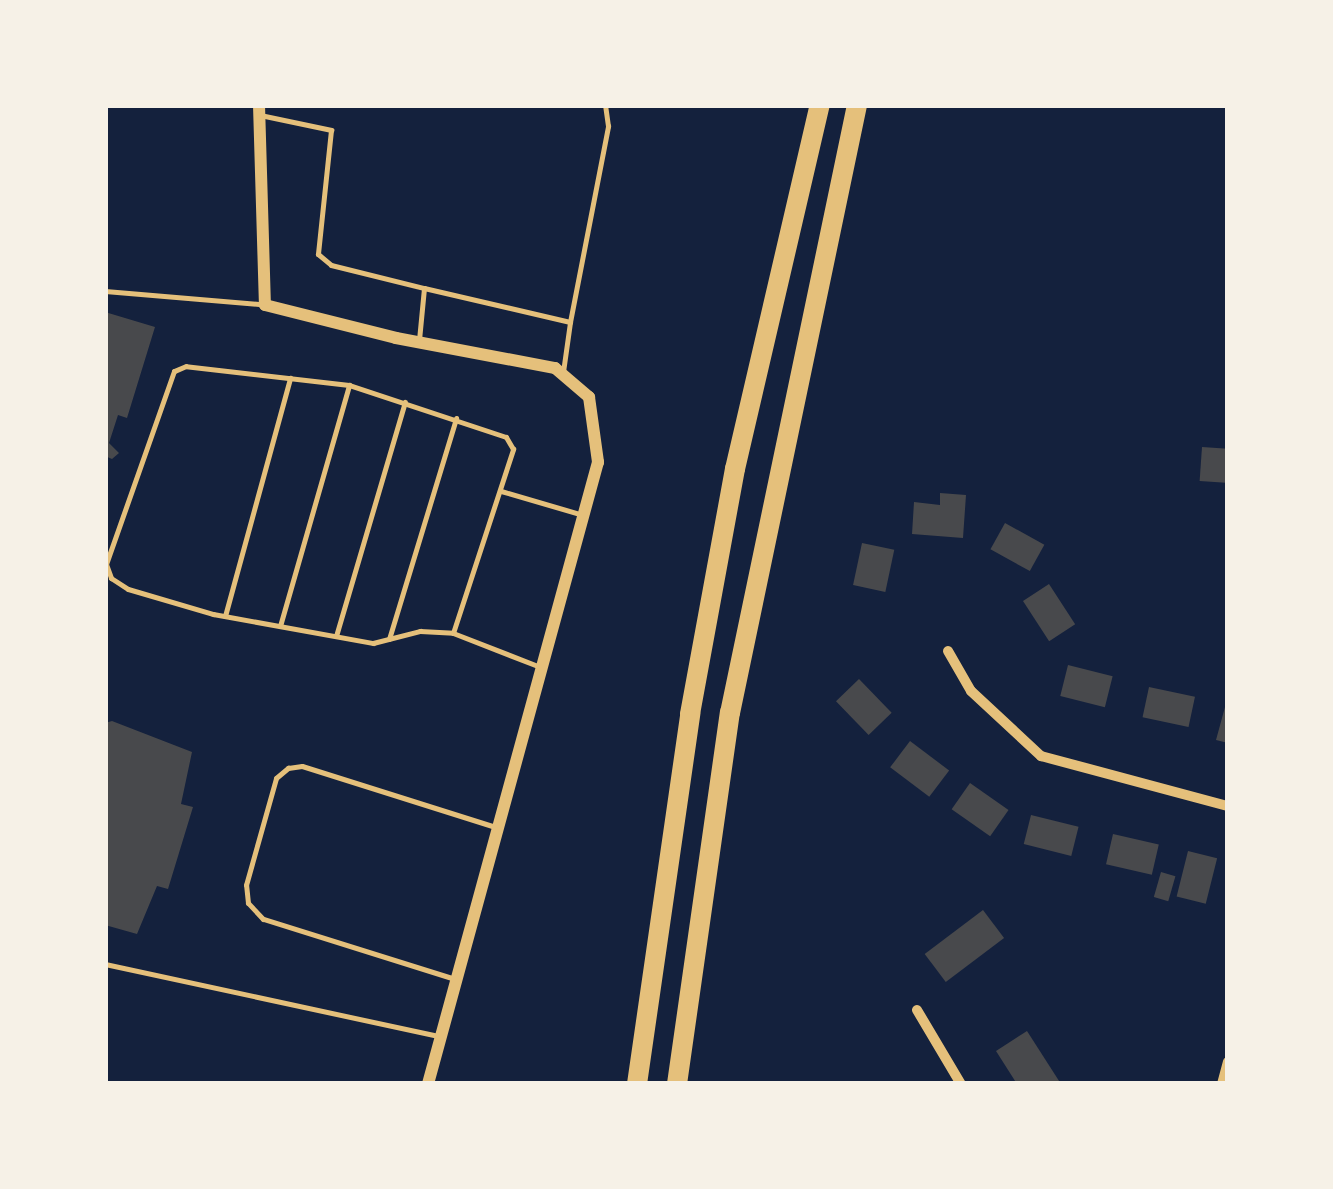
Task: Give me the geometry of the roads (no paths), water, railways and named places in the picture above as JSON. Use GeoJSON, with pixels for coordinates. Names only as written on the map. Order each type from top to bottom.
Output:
{"type":"FeatureCollection","features":[{"type":"Feature","properties":{"kind":"highway"},"geometry":{"type":"LineString","coordinates":[[638,1084],[690,714],[732,488],[820,105]]}},
{"type":"Feature","properties":{"kind":"highway"},"geometry":{"type":"LineString","coordinates":[[677,1084],[730,713],[856,105]]}},
{"type":"Feature","properties":{"kind":"street"},"geometry":{"type":"LineString","coordinates":[[259,110],[265,304],[419,343],[556,368],[588,398],[598,462],[428,1084]]}},
{"type":"Feature","properties":{"kind":"street"},"geometry":{"type":"LineString","coordinates":[[948,650],[971,691],[1042,756],[1228,806]]}},
{"type":"Feature","properties":{"kind":"street"},"geometry":{"type":"LineString","coordinates":[[917,1010],[961,1084]]}},
{"type":"Feature","properties":{"kind":"street"},"geometry":{"type":"LineString","coordinates":[[1222,1084],[1228,1062]]}},
{"type":"Feature","properties":{"kind":"lane"},"geometry":{"type":"LineString","coordinates":[[563,375],[608,126],[604,105]]}},
{"type":"Feature","properties":{"kind":"lane"},"geometry":{"type":"LineString","coordinates":[[259,110],[331,130],[318,254],[331,265],[570,322]]}},
{"type":"Feature","properties":{"kind":"lane"},"geometry":{"type":"LineString","coordinates":[[419,343],[424,288]]}},
{"type":"Feature","properties":{"kind":"lane"},"geometry":{"type":"LineString","coordinates":[[105,292],[265,304]]}},
{"type":"Feature","properties":{"kind":"lane"},"geometry":{"type":"LineString","coordinates":[[452,634],[513,449],[506,437],[349,385],[186,366],[174,371],[106,564],[128,589],[225,616],[336,636],[389,638],[420,631],[452,634],[542,667]]}},
{"type":"Feature","properties":{"kind":"lane"},"geometry":{"type":"LineString","coordinates":[[225,616],[290,378]]}},
{"type":"Feature","properties":{"kind":"lane"},"geometry":{"type":"LineString","coordinates":[[280,626],[349,385]]}},
{"type":"Feature","properties":{"kind":"lane"},"geometry":{"type":"LineString","coordinates":[[336,636],[405,402]]}},
{"type":"Feature","properties":{"kind":"lane"},"geometry":{"type":"LineString","coordinates":[[389,638],[456,418]]}},
{"type":"Feature","properties":{"kind":"lane"},"geometry":{"type":"LineString","coordinates":[[500,491],[583,515]]}},
{"type":"Feature","properties":{"kind":"lane"},"geometry":{"type":"LineString","coordinates":[[456,979],[263,919],[248,903],[246,885],[276,778],[288,768],[302,766],[498,828]]}},
{"type":"Feature","properties":{"kind":"lane"},"geometry":{"type":"LineString","coordinates":[[105,964],[440,1037]]}}]}
